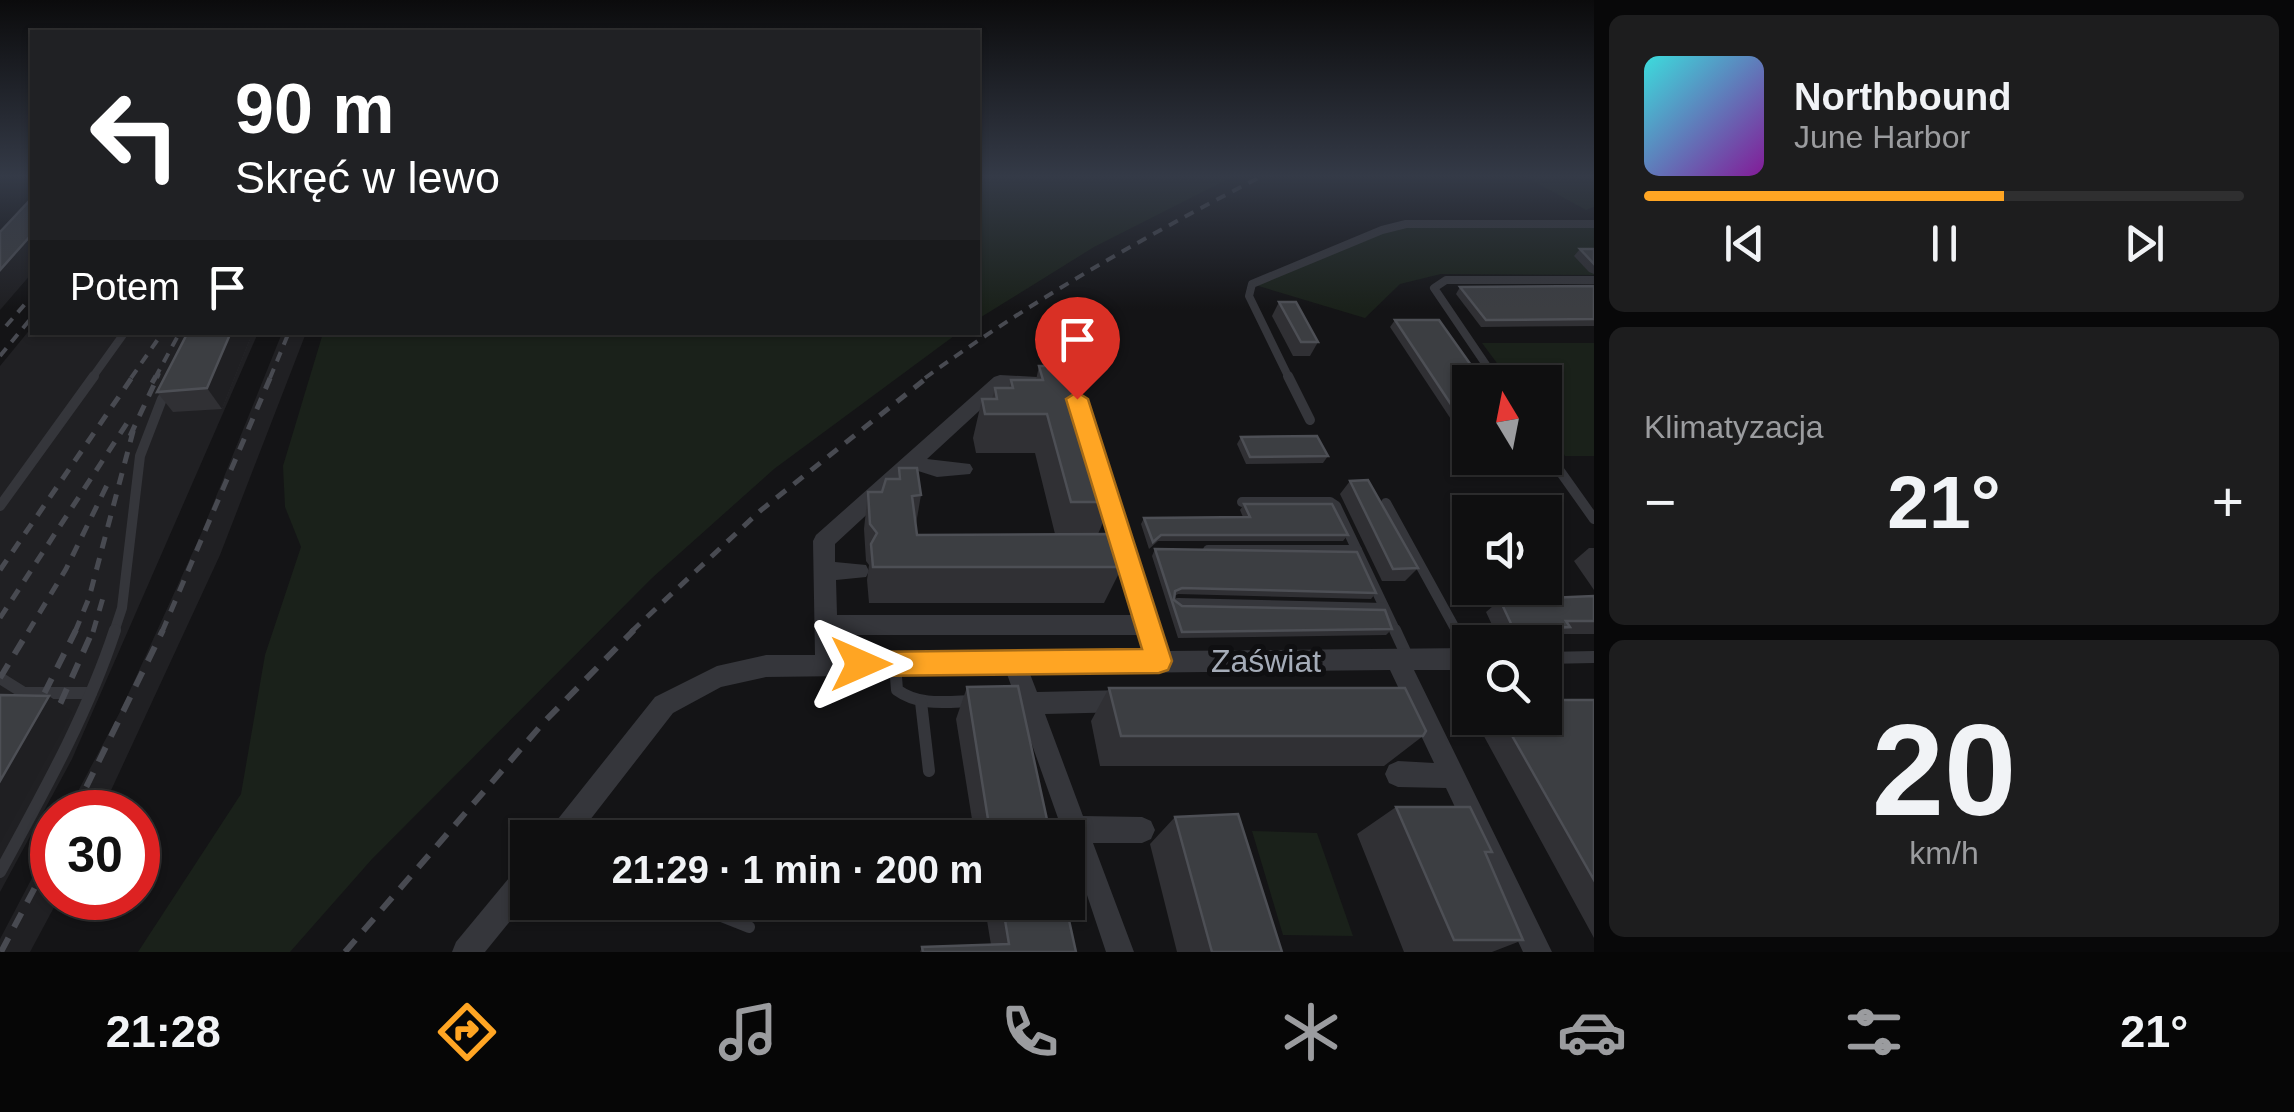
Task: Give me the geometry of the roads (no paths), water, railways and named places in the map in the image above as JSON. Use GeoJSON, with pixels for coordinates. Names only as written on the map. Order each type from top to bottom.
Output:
{"type":"FeatureCollection","features":[{"type":"Feature","properties":{"kind":"street"},"geometry":{"type":"LineString","coordinates":[[828,664],[824,541],[1000,381],[1047,384],[1062,391]]}},
{"type":"Feature","properties":{"kind":"street"},"geometry":{"type":"LineString","coordinates":[[1096,460],[1159,661]]}},
{"type":"Feature","properties":{"kind":"street"},"geometry":{"type":"LineString","coordinates":[[913,462],[937,469],[962,469]]}},
{"type":"Feature","properties":{"kind":"street"},"geometry":{"type":"LineString","coordinates":[[825,571],[858,570]]}},
{"type":"Feature","properties":{"kind":"street"},"geometry":{"type":"LineString","coordinates":[[827,625],[1147,625]]}},
{"type":"Feature","properties":{"kind":"street","name":"Zaświat"},"geometry":{"type":"LineString","coordinates":[[573,820],[664,706],[717,677],[766,666],[1452,658]]}},
{"type":"Feature","properties":{"kind":"street"},"geometry":{"type":"LineString","coordinates":[[1403,659],[1416,698],[1538,952]]}},
{"type":"Feature","properties":{"kind":"street"},"geometry":{"type":"LineString","coordinates":[[1014,662],[1072,820]]}},
{"type":"Feature","properties":{"kind":"street"},"geometry":{"type":"LineString","coordinates":[[1382,698],[1416,698]]}},
{"type":"Feature","properties":{"kind":"street"},"geometry":{"type":"LineString","coordinates":[[1029,703],[1143,701]]}},
{"type":"Feature","properties":{"kind":"street"},"geometry":{"type":"LineString","coordinates":[[1398,774],[1454,776]]}},
{"type":"Feature","properties":{"kind":"street"},"geometry":{"type":"LineString","coordinates":[[1085,829],[1142,830]]}},
{"type":"Feature","properties":{"kind":"street"},"geometry":{"type":"LineString","coordinates":[[1085,856],[1120,952]]}},
{"type":"Feature","properties":{"kind":"street"},"geometry":{"type":"LineString","coordinates":[[466,952],[510,898]]}},
{"type":"Feature","properties":{"kind":"lane"},"geometry":{"type":"LineString","coordinates":[[1310,420],[1249,296],[1252,284],[1382,230],[1406,224],[1594,224]]}},
{"type":"Feature","properties":{"kind":"lane"},"geometry":{"type":"LineString","coordinates":[[1486,365],[1434,288],[1446,280],[1594,280]]}},
{"type":"Feature","properties":{"kind":"lane"},"geometry":{"type":"LineString","coordinates":[[0,506],[123,335]]}},
{"type":"Feature","properties":{"kind":"lane"},"geometry":{"type":"LineString","coordinates":[[0,872],[61,760],[92,693],[122,608],[140,456],[162,399]]}},
{"type":"Feature","properties":{"kind":"lane"},"geometry":{"type":"LineString","coordinates":[[1562,474],[1594,519]]}},
{"type":"Feature","properties":{"kind":"lane"},"geometry":{"type":"LineString","coordinates":[[1242,502],[1330,502],[1336,506],[1384,608],[1403,659]]}},
{"type":"Feature","properties":{"kind":"lane"},"geometry":{"type":"LineString","coordinates":[[1386,503],[1453,625]]}},
{"type":"Feature","properties":{"kind":"lane"},"geometry":{"type":"LineString","coordinates":[[1198,550],[1357,550]]}},
{"type":"Feature","properties":{"kind":"lane"},"geometry":{"type":"LineString","coordinates":[[1178,602],[1384,608]]}},
{"type":"Feature","properties":{"kind":"lane"},"geometry":{"type":"LineString","coordinates":[[1562,658],[1594,658]]}},
{"type":"Feature","properties":{"kind":"lane"},"geometry":{"type":"LineString","coordinates":[[895,664],[897,690],[906,698],[921,702],[981,701]]}},
{"type":"Feature","properties":{"kind":"lane"},"geometry":{"type":"LineString","coordinates":[[0,678],[24,693],[92,693]]}},
{"type":"Feature","properties":{"kind":"lane"},"geometry":{"type":"LineString","coordinates":[[921,702],[929,771]]}},
{"type":"Feature","properties":{"kind":"lane"},"geometry":{"type":"LineString","coordinates":[[730,920],[749,928]]}},
{"type":"Feature","properties":{"kind":"railway"},"geometry":{"type":"LineString","coordinates":[[925,378],[1006,322],[1178,220]]}},
{"type":"Feature","properties":{"kind":"railway"},"geometry":{"type":"LineString","coordinates":[[6,326],[30,298]]}},
{"type":"Feature","properties":{"kind":"railway"},"geometry":{"type":"LineString","coordinates":[[0,356],[30,319]]}},
{"type":"Feature","properties":{"kind":"railway"},"geometry":{"type":"LineString","coordinates":[[131,378],[161,335]]}},
{"type":"Feature","properties":{"kind":"railway"},"geometry":{"type":"LineString","coordinates":[[155,378],[178,335]]}},
{"type":"Feature","properties":{"kind":"railway"},"geometry":{"type":"LineString","coordinates":[[270,378],[288,335]]}},
{"type":"Feature","properties":{"kind":"railway"},"geometry":{"type":"LineString","coordinates":[[157,378],[159,373]]}},
{"type":"Feature","properties":{"kind":"railway"},"geometry":{"type":"LineString","coordinates":[[0,570],[133,376]]}},
{"type":"Feature","properties":{"kind":"railway"},"geometry":{"type":"LineString","coordinates":[[152,383],[156,376]]}},
{"type":"Feature","properties":{"kind":"railway"},"geometry":{"type":"LineString","coordinates":[[134,427],[158,376]]}},
{"type":"Feature","properties":{"kind":"railway"},"geometry":{"type":"LineString","coordinates":[[162,632],[271,376]]}},
{"type":"Feature","properties":{"kind":"railway"},"geometry":{"type":"LineString","coordinates":[[631,632],[760,511],[929,376]]}},
{"type":"Feature","properties":{"kind":"railway"},"geometry":{"type":"LineString","coordinates":[[0,618],[131,417]]}},
{"type":"Feature","properties":{"kind":"railway"},"geometry":{"type":"LineString","coordinates":[[75,632],[89,598],[134,427]]}},
{"type":"Feature","properties":{"kind":"railway"},"geometry":{"type":"LineString","coordinates":[[130,436],[134,427]]}},
{"type":"Feature","properties":{"kind":"railway"},"geometry":{"type":"LineString","coordinates":[[28,632],[66,569],[111,477]]}},
{"type":"Feature","properties":{"kind":"railway"},"geometry":{"type":"LineString","coordinates":[[93,632],[105,591]]}},
{"type":"Feature","properties":{"kind":"railway"},"geometry":{"type":"LineString","coordinates":[[0,678],[29,630]]}},
{"type":"Feature","properties":{"kind":"railway"},"geometry":{"type":"LineString","coordinates":[[49,729],[93,630]]}},
{"type":"Feature","properties":{"kind":"railway"},"geometry":{"type":"LineString","coordinates":[[85,790],[163,630]]}},
{"type":"Feature","properties":{"kind":"railway"},"geometry":{"type":"LineString","coordinates":[[345,952],[544,722],[634,630]]}},
{"type":"Feature","properties":{"kind":"railway"},"geometry":{"type":"LineString","coordinates":[[32,718],[75,632]]}},
{"type":"Feature","properties":{"kind":"railway"},"geometry":{"type":"LineString","coordinates":[[1,952],[30,897]]}}]}
